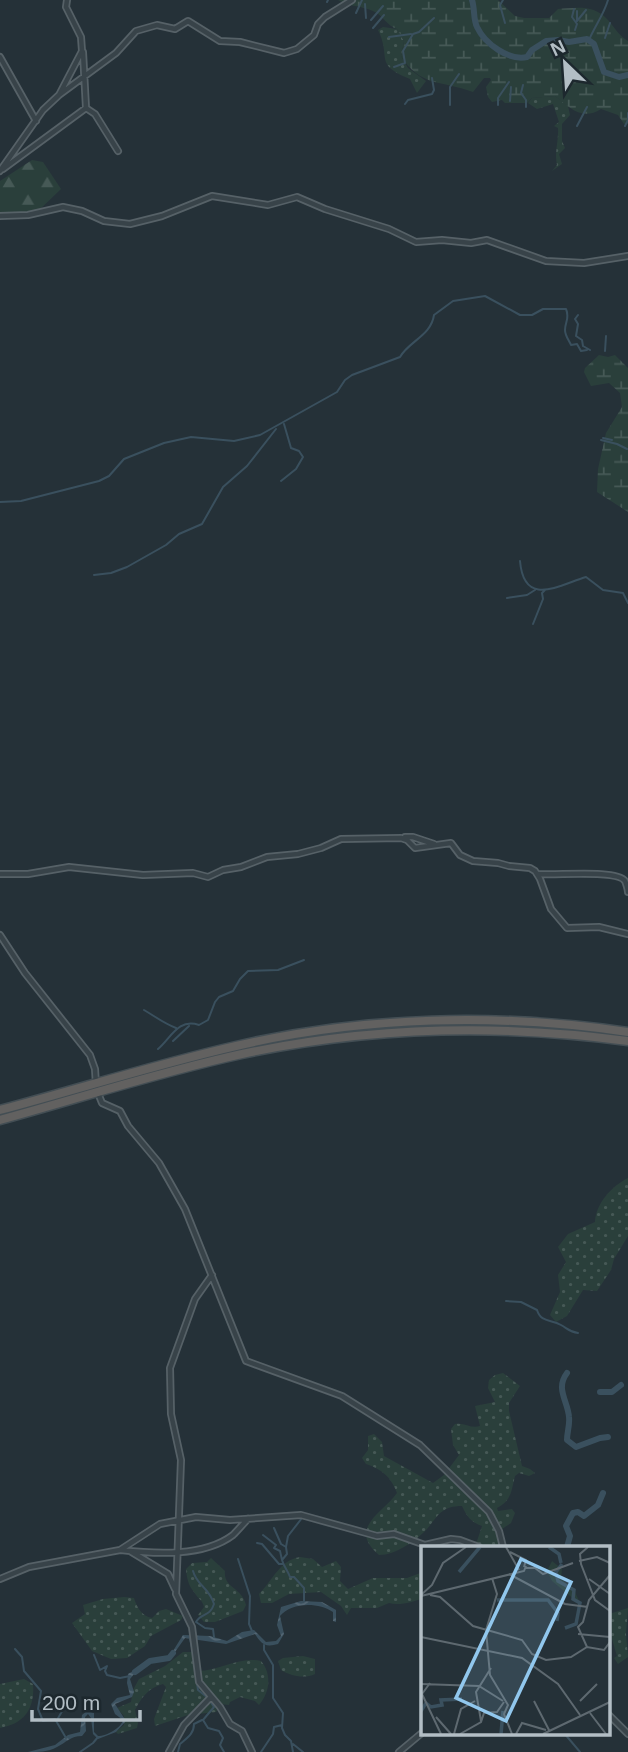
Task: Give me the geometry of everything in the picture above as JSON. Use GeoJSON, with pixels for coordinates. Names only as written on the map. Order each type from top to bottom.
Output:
{"type":"FeatureCollection","features":[{"type":"Feature","properties":{"kind":"highway"},"geometry":{"type":"LineString","coordinates":[[0,1120],[237,1046],[335,1029],[390,1023],[485,1020],[582,1026],[628,1032]]}},
{"type":"Feature","properties":{"kind":"highway"},"geometry":{"type":"LineString","coordinates":[[0,1110],[242,1054],[376,1034],[480,1030],[582,1035],[628,1041]]}},
{"type":"Feature","properties":{"kind":"street"},"geometry":{"type":"LineString","coordinates":[[67,0],[66,7],[81,37],[86,108]]}},
{"type":"Feature","properties":{"kind":"street"},"geometry":{"type":"LineString","coordinates":[[0,171],[47,106],[116,53],[136,31],[158,25],[175,29],[186,21],[220,41],[240,42],[279,53],[290,52],[314,35],[318,23],[325,17],[352,0]]}},
{"type":"Feature","properties":{"kind":"street"},"geometry":{"type":"LineString","coordinates":[[59,95],[82,51]]}},
{"type":"Feature","properties":{"kind":"street"},"geometry":{"type":"LineString","coordinates":[[0,57],[36,122]]}},
{"type":"Feature","properties":{"kind":"street"},"geometry":{"type":"LineString","coordinates":[[86,108],[95,114],[118,151]]}},
{"type":"Feature","properties":{"kind":"street"},"geometry":{"type":"LineString","coordinates":[[0,171],[86,108]]}},
{"type":"Feature","properties":{"kind":"street"},"geometry":{"type":"LineString","coordinates":[[0,216],[29,215],[64,207],[82,211],[104,221],[130,224],[162,216],[212,195],[268,205],[289,197],[297,197],[325,209],[389,229],[416,242],[442,240],[471,243],[487,240],[546,261],[584,263],[628,256]]}},
{"type":"Feature","properties":{"kind":"street"},"geometry":{"type":"LineString","coordinates":[[0,874],[28,874],[69,867],[143,875],[193,873],[208,877],[267,857],[298,854],[321,848],[341,839],[413,837],[436,844]]}},
{"type":"Feature","properties":{"kind":"street"},"geometry":{"type":"LineString","coordinates":[[401,838],[415,848],[451,843],[460,855],[473,861],[530,868],[538,874],[551,909],[567,928],[599,927],[628,934]]}},
{"type":"Feature","properties":{"kind":"street"},"geometry":{"type":"LineString","coordinates":[[538,874],[595,874],[620,878],[626,883],[628,892]]}},
{"type":"Feature","properties":{"kind":"street"},"geometry":{"type":"LineString","coordinates":[[0,935],[25,973],[89,1055],[102,1102],[120,1111],[128,1126],[159,1163],[185,1209],[192,1232],[246,1360],[342,1396],[420,1445],[489,1512],[499,1531],[503,1546]]}},
{"type":"Feature","properties":{"kind":"street"},"geometry":{"type":"LineString","coordinates":[[176,1590],[181,1460],[171,1414],[170,1368],[195,1298],[212,1275]]}},
{"type":"Feature","properties":{"kind":"street"},"geometry":{"type":"LineString","coordinates":[[120,1550],[160,1524],[180,1519],[196,1517],[222,1520],[301,1515],[377,1536],[394,1534],[425,1545],[451,1539],[476,1546]]}},
{"type":"Feature","properties":{"kind":"street"},"geometry":{"type":"LineString","coordinates":[[0,1579],[29,1567],[120,1550],[178,1552],[197,1549],[234,1534],[248,1519]]}},
{"type":"Feature","properties":{"kind":"street"},"geometry":{"type":"LineString","coordinates":[[130,1551],[168,1574],[192,1627],[199,1682],[230,1724],[242,1731],[252,1752]]}},
{"type":"Feature","properties":{"kind":"street"},"geometry":{"type":"LineString","coordinates":[[169,1752],[184,1725],[210,1697]]}},
{"type":"Feature","properties":{"kind":"street"},"geometry":{"type":"LineString","coordinates":[[610,1716],[628,1734]]}},
{"type":"Feature","properties":{"kind":"street"},"geometry":{"type":"LineString","coordinates":[[399,1752],[421,1734]]}},
{"type":"Feature","properties":{"kind":"green space"},"geometry":{"type":"Polygon","coordinates":[[[338,0],[498,0],[515,16],[524,18],[549,18],[558,9],[584,8],[597,11],[628,41],[628,124],[624,124],[618,115],[601,109],[588,114],[576,112],[555,96],[532,98],[527,103],[505,103],[502,100],[492,102],[486,87],[490,78],[484,78],[473,92],[424,78],[408,66],[401,56],[404,41],[397,29],[373,11],[338,0]]]}},
{"type":"Feature","properties":{"kind":"green space"},"geometry":{"type":"Polygon","coordinates":[[[383,27],[397,29],[404,41],[401,56],[408,68],[426,81],[417,93],[410,79],[387,64],[378,30],[383,27]]]}},
{"type":"Feature","properties":{"kind":"green space"},"geometry":{"type":"Polygon","coordinates":[[[555,96],[568,106],[570,115],[562,124],[562,141],[565,148],[559,154],[562,164],[552,171],[557,165],[558,128],[554,126],[559,122],[553,104],[537,109],[528,103],[532,98],[555,96]]]}},
{"type":"Feature","properties":{"kind":"green space"},"geometry":{"type":"Polygon","coordinates":[[[32,160],[43,162],[61,189],[36,213],[0,216],[0,181],[32,160]]]}},
{"type":"Feature","properties":{"kind":"green space"},"geometry":{"type":"Polygon","coordinates":[[[599,355],[615,355],[628,368],[628,512],[597,492],[598,469],[606,433],[622,407],[620,393],[609,383],[591,386],[584,372],[599,355]]]}},
{"type":"Feature","properties":{"kind":"green space"},"geometry":{"type":"Polygon","coordinates":[[[628,1178],[628,1236],[614,1259],[611,1270],[597,1291],[583,1290],[567,1316],[556,1322],[550,1315],[560,1292],[558,1275],[566,1262],[558,1247],[568,1234],[595,1222],[598,1208],[606,1196],[628,1178]]]}},
{"type":"Feature","properties":{"kind":"green space"},"geometry":{"type":"Polygon","coordinates":[[[503,1373],[520,1386],[509,1403],[509,1411],[522,1466],[535,1473],[529,1476],[519,1473],[515,1476],[512,1491],[497,1508],[498,1511],[512,1509],[515,1513],[511,1523],[499,1531],[502,1545],[464,1546],[477,1541],[482,1526],[470,1519],[462,1506],[455,1506],[441,1513],[411,1542],[392,1553],[379,1555],[366,1537],[367,1529],[397,1493],[385,1474],[366,1464],[362,1458],[368,1450],[368,1436],[374,1434],[382,1442],[384,1456],[433,1483],[444,1475],[459,1455],[453,1445],[451,1429],[455,1424],[480,1426],[475,1406],[495,1402],[488,1388],[489,1380],[503,1373]]]}},
{"type":"Feature","properties":{"kind":"green space"},"geometry":{"type":"Polygon","coordinates":[[[211,1558],[225,1571],[227,1581],[241,1594],[246,1605],[243,1611],[215,1622],[204,1622],[198,1615],[204,1607],[203,1604],[190,1587],[186,1569],[192,1563],[207,1562],[211,1558]]]}},
{"type":"Feature","properties":{"kind":"green space"},"geometry":{"type":"Polygon","coordinates":[[[293,1559],[313,1559],[322,1567],[336,1561],[341,1567],[340,1581],[348,1589],[373,1578],[407,1578],[421,1573],[421,1599],[402,1604],[389,1603],[377,1608],[351,1608],[347,1615],[341,1606],[321,1592],[289,1594],[272,1603],[261,1603],[259,1594],[277,1571],[293,1559]]]}},
{"type":"Feature","properties":{"kind":"green space"},"geometry":{"type":"Polygon","coordinates":[[[124,1597],[134,1598],[140,1611],[148,1617],[152,1618],[159,1611],[166,1609],[183,1616],[181,1620],[151,1636],[145,1646],[127,1658],[111,1659],[92,1651],[72,1623],[85,1614],[83,1605],[124,1597]]]}},
{"type":"Feature","properties":{"kind":"green space"},"geometry":{"type":"Polygon","coordinates":[[[628,1608],[628,1657],[618,1664],[614,1658],[617,1656],[610,1632],[610,1614],[628,1608]]]}},
{"type":"Feature","properties":{"kind":"green space"},"geometry":{"type":"Polygon","coordinates":[[[183,1652],[192,1652],[196,1671],[244,1661],[261,1661],[268,1677],[263,1700],[259,1705],[255,1701],[240,1697],[229,1705],[220,1704],[216,1712],[188,1715],[155,1726],[154,1719],[166,1687],[163,1684],[149,1691],[135,1710],[137,1728],[118,1734],[116,1732],[124,1725],[124,1716],[117,1708],[131,1702],[139,1679],[165,1666],[183,1652]]]}},
{"type":"Feature","properties":{"kind":"green space"},"geometry":{"type":"Polygon","coordinates":[[[303,1656],[315,1659],[315,1674],[298,1676],[281,1670],[278,1661],[303,1656]]]}},
{"type":"Feature","properties":{"kind":"green space"},"geometry":{"type":"Polygon","coordinates":[[[24,1679],[33,1684],[30,1708],[16,1723],[0,1728],[0,1684],[24,1679]]]}},
{"type":"Feature","properties":{"kind":"water"},"geometry":{"type":"Polygon","coordinates":[[[301,1601],[322,1602],[336,1610],[336,1622],[333,1621],[333,1612],[320,1606],[298,1606],[280,1616],[284,1634],[278,1644],[264,1644],[255,1634],[226,1644],[185,1638],[168,1659],[183,1635],[210,1636],[227,1641],[242,1632],[254,1630],[266,1642],[276,1641],[281,1636],[277,1625],[281,1607],[301,1601]]]}},
{"type":"Feature","properties":{"kind":"water"},"geometry":{"type":"Polygon","coordinates":[[[140,1667],[130,1679],[134,1692],[132,1697],[115,1704],[126,1721],[116,1732],[98,1739],[93,1734],[88,1714],[85,1717],[86,1731],[82,1736],[71,1738],[50,1750],[28,1752],[55,1745],[68,1735],[80,1732],[82,1715],[87,1711],[94,1713],[94,1732],[98,1736],[117,1729],[123,1720],[115,1714],[111,1704],[117,1698],[130,1695],[128,1674],[140,1667]]]}},
{"type":"Feature","properties":{"kind":"waterway"},"geometry":{"type":"LineString","coordinates":[[356,13],[362,0]]}},
{"type":"Feature","properties":{"kind":"waterway"},"geometry":{"type":"LineString","coordinates":[[472,0],[476,24],[481,33],[505,54],[527,57],[532,50],[546,41],[569,42],[587,39],[594,44],[604,72],[619,77],[628,75]]}},
{"type":"Feature","properties":{"kind":"waterway"},"geometry":{"type":"LineString","coordinates":[[503,0],[500,5],[505,23]]}},
{"type":"Feature","properties":{"kind":"waterway"},"geometry":{"type":"LineString","coordinates":[[589,40],[608,0]]}},
{"type":"Feature","properties":{"kind":"waterway"},"geometry":{"type":"LineString","coordinates":[[365,4],[366,18]]}},
{"type":"Feature","properties":{"kind":"waterway"},"geometry":{"type":"LineString","coordinates":[[371,20],[383,6]]}},
{"type":"Feature","properties":{"kind":"waterway"},"geometry":{"type":"LineString","coordinates":[[574,9],[572,17],[577,24],[575,30]]}},
{"type":"Feature","properties":{"kind":"waterway"},"geometry":{"type":"LineString","coordinates":[[577,21],[586,10]]}},
{"type":"Feature","properties":{"kind":"waterway"},"geometry":{"type":"LineString","coordinates":[[577,11],[577,21]]}},
{"type":"Feature","properties":{"kind":"waterway"},"geometry":{"type":"LineString","coordinates":[[373,28],[384,15]]}},
{"type":"Feature","properties":{"kind":"waterway"},"geometry":{"type":"LineString","coordinates":[[394,67],[405,63],[403,51],[413,34],[434,18]]}},
{"type":"Feature","properties":{"kind":"waterway"},"geometry":{"type":"LineString","coordinates":[[605,38],[610,23]]}},
{"type":"Feature","properties":{"kind":"waterway"},"geometry":{"type":"LineString","coordinates":[[389,37],[411,34]]}},
{"type":"Feature","properties":{"kind":"waterway"},"geometry":{"type":"LineString","coordinates":[[450,105],[450,87],[459,74]]}},
{"type":"Feature","properties":{"kind":"waterway"},"geometry":{"type":"LineString","coordinates":[[405,104],[408,100],[432,94],[432,78]]}},
{"type":"Feature","properties":{"kind":"waterway"},"geometry":{"type":"LineString","coordinates":[[498,105],[498,98],[509,82]]}},
{"type":"Feature","properties":{"kind":"waterway"},"geometry":{"type":"LineString","coordinates":[[523,85],[521,93],[526,100],[526,107]]}},
{"type":"Feature","properties":{"kind":"waterway"},"geometry":{"type":"LineString","coordinates":[[510,101],[511,87]]}},
{"type":"Feature","properties":{"kind":"waterway"},"geometry":{"type":"LineString","coordinates":[[577,126],[587,107]]}},
{"type":"Feature","properties":{"kind":"waterway"},"geometry":{"type":"LineString","coordinates":[[628,113],[628,118]]}},
{"type":"Feature","properties":{"kind":"waterway"},"geometry":{"type":"LineString","coordinates":[[625,126],[628,120]]}},
{"type":"Feature","properties":{"kind":"waterway"},"geometry":{"type":"LineString","coordinates":[[0,502],[21,501],[99,481],[109,476],[124,459],[164,443],[191,437],[234,441],[260,435],[337,392],[352,375],[400,357],[429,328],[434,315],[453,301],[485,296],[520,315],[532,315],[543,309],[566,309],[567,338],[571,345],[577,344],[581,351],[587,350]]}},
{"type":"Feature","properties":{"kind":"waterway"},"geometry":{"type":"LineString","coordinates":[[578,315],[575,319],[578,324],[576,336],[582,340],[583,346],[590,350]]}},
{"type":"Feature","properties":{"kind":"waterway"},"geometry":{"type":"LineString","coordinates":[[605,351],[606,336]]}},
{"type":"Feature","properties":{"kind":"waterway"},"geometry":{"type":"LineString","coordinates":[[281,481],[296,469],[303,457],[299,451],[291,448],[284,424]]}},
{"type":"Feature","properties":{"kind":"waterway"},"geometry":{"type":"LineString","coordinates":[[94,575],[127,567],[166,545],[179,534],[202,524],[223,487],[247,466],[276,429]]}},
{"type":"Feature","properties":{"kind":"waterway"},"geometry":{"type":"LineString","coordinates":[[603,438],[612,440]]}},
{"type":"Feature","properties":{"kind":"waterway"},"geometry":{"type":"LineString","coordinates":[[601,440],[627,449]]}},
{"type":"Feature","properties":{"kind":"waterway"},"geometry":{"type":"LineString","coordinates":[[520,561],[523,576],[528,584],[536,589],[554,588],[586,577],[603,590],[623,593],[628,603]]}},
{"type":"Feature","properties":{"kind":"waterway"},"geometry":{"type":"LineString","coordinates":[[507,598],[527,595],[535,590]]}},
{"type":"Feature","properties":{"kind":"waterway"},"geometry":{"type":"LineString","coordinates":[[533,624],[545,590]]}},
{"type":"Feature","properties":{"kind":"waterway"},"geometry":{"type":"LineString","coordinates":[[158,1049],[180,1027],[186,1024],[199,1025],[208,1020],[219,997],[233,991],[248,971],[278,970],[304,960]]}},
{"type":"Feature","properties":{"kind":"waterway"},"geometry":{"type":"LineString","coordinates":[[144,1010],[176,1028]]}},
{"type":"Feature","properties":{"kind":"waterway"},"geometry":{"type":"LineString","coordinates":[[173,1041],[189,1026]]}},
{"type":"Feature","properties":{"kind":"waterway"},"geometry":{"type":"LineString","coordinates":[[506,1301],[521,1302],[537,1310],[544,1319],[578,1333]]}},
{"type":"Feature","properties":{"kind":"waterway"},"geometry":{"type":"LineString","coordinates":[[567,1373],[562,1384],[569,1417],[567,1440],[576,1447],[608,1437]]}},
{"type":"Feature","properties":{"kind":"waterway"},"geometry":{"type":"LineString","coordinates":[[600,1392],[612,1392],[621,1385]]}},
{"type":"Feature","properties":{"kind":"waterway"},"geometry":{"type":"LineString","coordinates":[[567,1546],[570,1536],[566,1526],[573,1513],[578,1512],[584,1516],[598,1505],[603,1493]]}},
{"type":"Feature","properties":{"kind":"waterway"},"geometry":{"type":"LineString","coordinates":[[286,1547],[288,1536],[302,1518]]}},
{"type":"Feature","properties":{"kind":"waterway"},"geometry":{"type":"LineString","coordinates":[[274,1528],[281,1544],[286,1547],[287,1554],[282,1560],[284,1565],[290,1577],[294,1577],[304,1588],[304,1601]]}},
{"type":"Feature","properties":{"kind":"waterway"},"geometry":{"type":"LineString","coordinates":[[263,1535],[276,1545],[274,1548],[280,1551],[282,1560]]}},
{"type":"Feature","properties":{"kind":"waterway"},"geometry":{"type":"LineString","coordinates":[[257,1543],[262,1544],[279,1564],[283,1564]]}},
{"type":"Feature","properties":{"kind":"waterway"},"geometry":{"type":"LineString","coordinates":[[238,1559],[250,1596],[249,1624],[252,1631]]}},
{"type":"Feature","properties":{"kind":"waterway"},"geometry":{"type":"LineString","coordinates":[[193,1571],[214,1604],[210,1611],[196,1622],[205,1628],[213,1629],[214,1637]]}},
{"type":"Feature","properties":{"kind":"waterway"},"geometry":{"type":"LineString","coordinates":[[190,1639],[194,1656]]}},
{"type":"Feature","properties":{"kind":"waterway"},"geometry":{"type":"LineString","coordinates":[[264,1645],[273,1665],[273,1698],[283,1713],[282,1728],[291,1741],[293,1752]]}},
{"type":"Feature","properties":{"kind":"waterway"},"geometry":{"type":"LineString","coordinates":[[15,1649],[22,1657],[24,1671],[41,1691],[38,1709],[43,1721],[55,1719],[66,1738]]}},
{"type":"Feature","properties":{"kind":"waterway"},"geometry":{"type":"LineString","coordinates":[[135,1672],[150,1661],[169,1658],[173,1653]]}},
{"type":"Feature","properties":{"kind":"waterway"},"geometry":{"type":"LineString","coordinates":[[94,1655],[100,1670],[107,1666],[107,1675],[120,1678],[130,1676]]}},
{"type":"Feature","properties":{"kind":"waterway"},"geometry":{"type":"LineString","coordinates":[[194,1661],[198,1690],[214,1707],[203,1720],[208,1728],[219,1731],[223,1738],[220,1745],[224,1752]]}},
{"type":"Feature","properties":{"kind":"waterway"},"geometry":{"type":"LineString","coordinates":[[57,1720],[68,1701]]}},
{"type":"Feature","properties":{"kind":"waterway"},"geometry":{"type":"LineString","coordinates":[[178,1752],[180,1744],[188,1738],[194,1724],[202,1720]]}},
{"type":"Feature","properties":{"kind":"waterway"},"geometry":{"type":"LineString","coordinates":[[261,1752],[273,1734],[274,1727],[282,1725]]}},
{"type":"Feature","properties":{"kind":"waterway"},"geometry":{"type":"LineString","coordinates":[[565,1734],[580,1752]]}},
{"type":"Feature","properties":{"kind":"waterway"},"geometry":{"type":"LineString","coordinates":[[80,1752],[98,1737]]}},
{"type":"Feature","properties":{"kind":"waterway"},"geometry":{"type":"LineString","coordinates":[[293,1744],[303,1752]]}}]}
